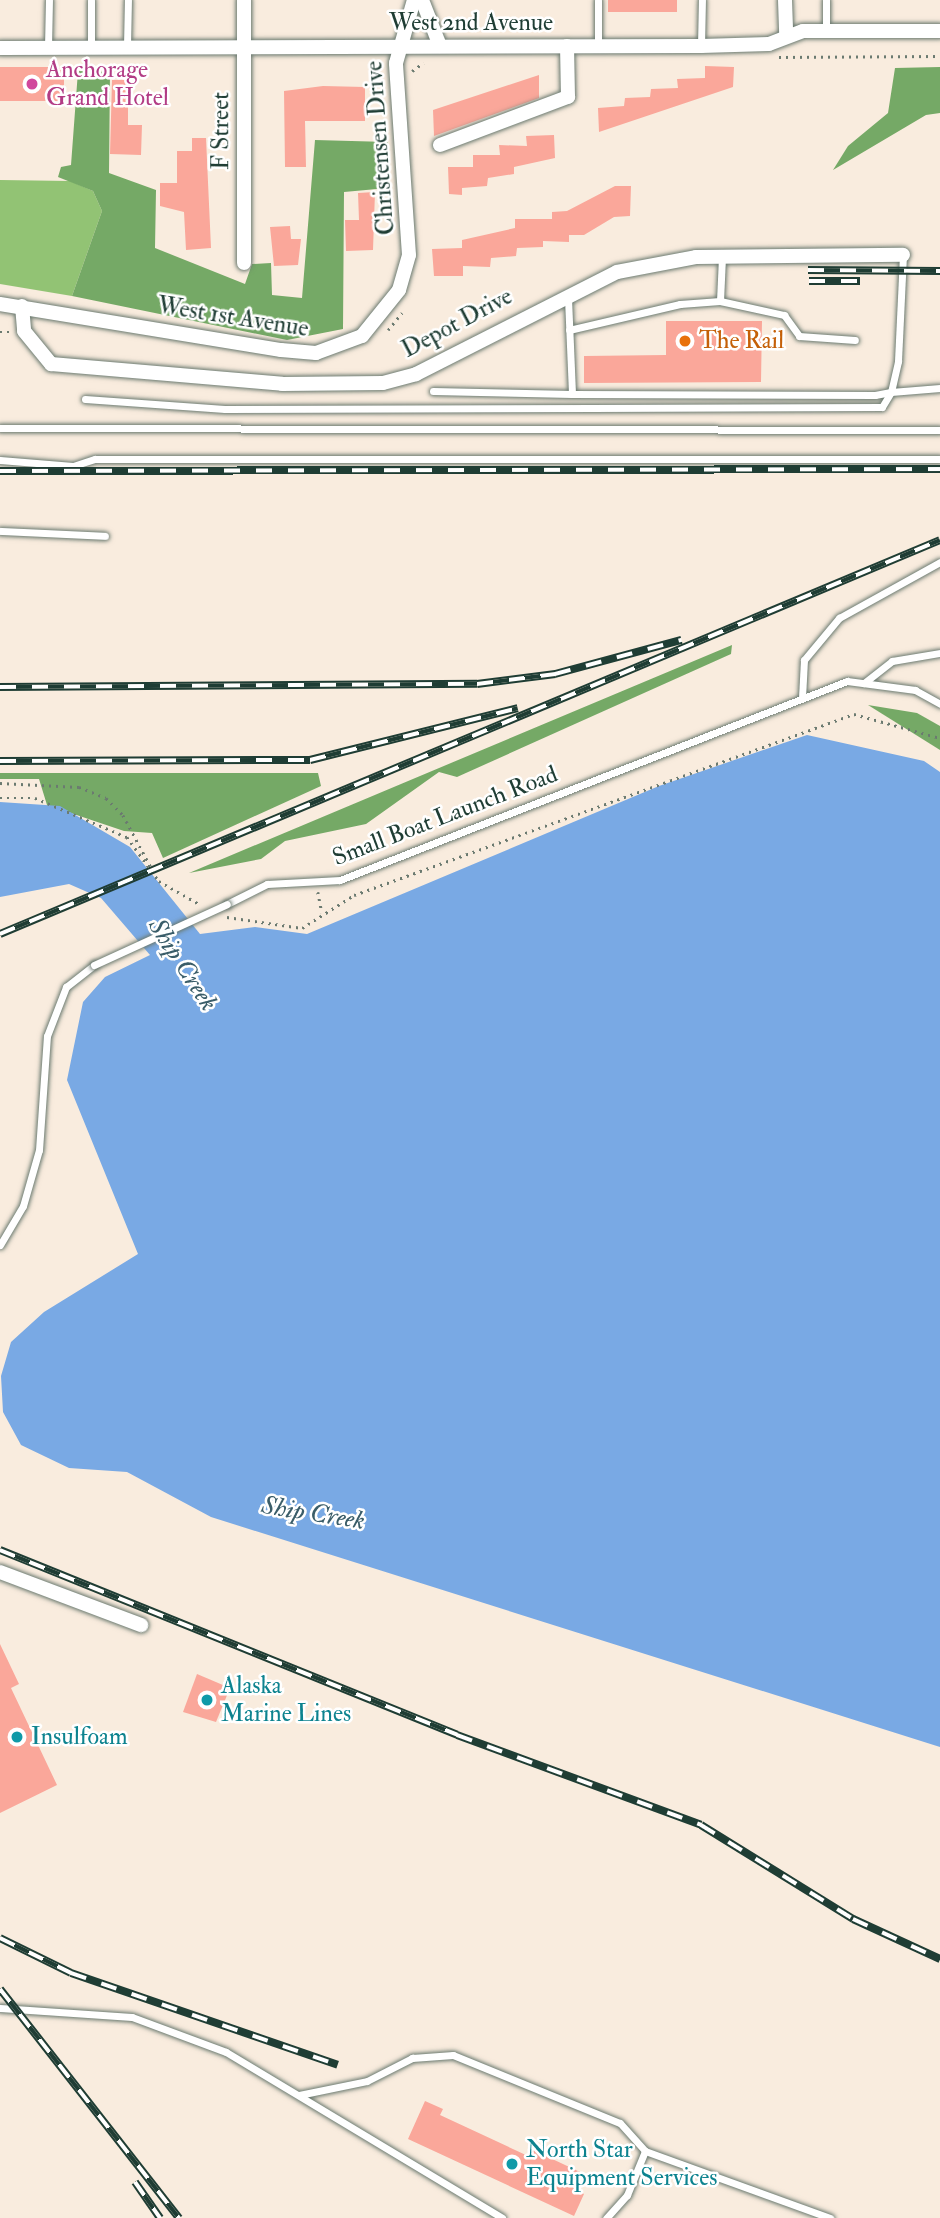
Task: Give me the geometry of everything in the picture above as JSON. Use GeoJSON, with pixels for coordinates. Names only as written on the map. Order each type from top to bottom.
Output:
{"type":"FeatureCollection","features":[{"type":"Feature","properties":{"kind":"street","name":"F Street"},"geometry":{"type":"LineString","coordinates":[[244,0],[244,262]]}},
{"type":"Feature","properties":{"kind":"street","name":"Christensen Drive"},"geometry":{"type":"LineString","coordinates":[[409,255],[397,46],[414,0]]}},
{"type":"Feature","properties":{"kind":"street"},"geometry":{"type":"LineString","coordinates":[[422,0],[440,46]]}},
{"type":"Feature","properties":{"kind":"street"},"geometry":{"type":"LineString","coordinates":[[785,0],[786,35]]}},
{"type":"Feature","properties":{"kind":"street","name":"West 2nd Avenue"},"geometry":{"type":"LineString","coordinates":[[0,48],[701,46],[769,44],[786,35],[826,31],[940,31]]}},
{"type":"Feature","properties":{"kind":"street"},"geometry":{"type":"LineString","coordinates":[[440,145],[568,97],[567,46]]}},
{"type":"Feature","properties":{"kind":"street","name":"West 1st Avenue"},"geometry":{"type":"LineString","coordinates":[[0,304],[316,353],[362,336],[384,315],[409,255]]}},
{"type":"Feature","properties":{"kind":"street","name":"Depot Drive"},"geometry":{"type":"LineString","coordinates":[[22,306],[24,331],[51,364],[282,384],[383,383],[415,374],[568,293],[617,272],[722,257],[903,255]]}},
{"type":"Feature","properties":{"kind":"street"},"geometry":{"type":"LineString","coordinates":[[0,1572],[141,1625]]}},
{"type":"Feature","properties":{"kind":"lane"},"geometry":{"type":"LineString","coordinates":[[48,0],[48,47]]}},
{"type":"Feature","properties":{"kind":"lane"},"geometry":{"type":"LineString","coordinates":[[91,0],[91,46]]}},
{"type":"Feature","properties":{"kind":"lane"},"geometry":{"type":"LineString","coordinates":[[127,46],[128,0]]}},
{"type":"Feature","properties":{"kind":"lane"},"geometry":{"type":"LineString","coordinates":[[598,0],[598,46]]}},
{"type":"Feature","properties":{"kind":"lane"},"geometry":{"type":"LineString","coordinates":[[701,46],[702,0]]}},
{"type":"Feature","properties":{"kind":"lane"},"geometry":{"type":"LineString","coordinates":[[826,0],[826,31]]}},
{"type":"Feature","properties":{"kind":"lane"},"geometry":{"type":"LineString","coordinates":[[85,399],[225,409],[882,407],[891,392],[903,255]]}},
{"type":"Feature","properties":{"kind":"lane"},"geometry":{"type":"LineString","coordinates":[[720,302],[722,257]]}},
{"type":"Feature","properties":{"kind":"lane"},"geometry":{"type":"LineString","coordinates":[[568,293],[572,394]]}},
{"type":"Feature","properties":{"kind":"lane"},"geometry":{"type":"LineString","coordinates":[[569,330],[680,304],[720,302],[784,315],[799,336],[855,340]]}},
{"type":"Feature","properties":{"kind":"lane"},"geometry":{"type":"LineString","coordinates":[[433,391],[572,394],[891,392],[940,388]]}},
{"type":"Feature","properties":{"kind":"lane"},"geometry":{"type":"LineString","coordinates":[[0,428],[940,430]]}},
{"type":"Feature","properties":{"kind":"lane"},"geometry":{"type":"LineString","coordinates":[[0,460],[72,466],[95,459],[940,459]]}},
{"type":"Feature","properties":{"kind":"lane"},"geometry":{"type":"LineString","coordinates":[[0,531],[105,536]]}},
{"type":"Feature","properties":{"kind":"lane"},"geometry":{"type":"LineString","coordinates":[[802,698],[804,660],[839,618],[940,562]]}},
{"type":"Feature","properties":{"kind":"lane"},"geometry":{"type":"LineString","coordinates":[[864,683],[892,661],[940,653]]}},
{"type":"Feature","properties":{"kind":"lane","name":"Small Boat Launch Road"},"geometry":{"type":"LineString","coordinates":[[0,1245],[23,1206],[39,1150],[47,1036],[66,987],[94,965],[267,884],[317,881],[353,875],[847,681],[915,690],[940,704]]}},
{"type":"Feature","properties":{"kind":"lane"},"geometry":{"type":"LineString","coordinates":[[0,2008],[132,2017],[226,2052],[502,2218]]}},
{"type":"Feature","properties":{"kind":"lane"},"geometry":{"type":"LineString","coordinates":[[299,2095],[367,2081],[412,2058],[453,2055],[620,2123],[645,2151],[830,2218]]}},
{"type":"Feature","properties":{"kind":"lane"},"geometry":{"type":"LineString","coordinates":[[606,2218],[627,2195],[645,2151]]}},
{"type":"Feature","properties":{"kind":"path"},"geometry":{"type":"LineString","coordinates":[[782,57],[940,56]]}},
{"type":"Feature","properties":{"kind":"path"},"geometry":{"type":"LineString","coordinates":[[0,783],[79,787],[106,798],[122,815],[159,881]]}},
{"type":"Feature","properties":{"kind":"path"},"geometry":{"type":"LineString","coordinates":[[317,881],[322,913]]}},
{"type":"Feature","properties":{"kind":"green space"},"geometry":{"type":"Polygon","coordinates":[[[940,67],[940,113],[926,115],[833,170],[848,146],[888,113],[895,68],[940,67]]]}},
{"type":"Feature","properties":{"kind":"green space"},"geometry":{"type":"Polygon","coordinates":[[[78,71],[110,72],[109,173],[156,190],[155,248],[245,284],[252,264],[271,263],[272,295],[302,298],[315,140],[388,142],[388,188],[344,192],[343,329],[287,340],[72,296],[102,211],[93,191],[58,177],[61,167],[71,165],[78,71]]]}},
{"type":"Feature","properties":{"kind":"green space"},"geometry":{"type":"Polygon","coordinates":[[[0,180],[70,181],[93,191],[102,211],[72,296],[0,284],[0,180]]]}},
{"type":"Feature","properties":{"kind":"green space"},"geometry":{"type":"Polygon","coordinates":[[[732,645],[731,654],[457,777],[439,772],[366,824],[285,841],[261,859],[189,873],[732,645]]]}},
{"type":"Feature","properties":{"kind":"green space"},"geometry":{"type":"Polygon","coordinates":[[[868,705],[917,713],[940,726],[940,750],[868,705]]]}},
{"type":"Feature","properties":{"kind":"green space"},"geometry":{"type":"Polygon","coordinates":[[[0,773],[318,773],[321,786],[163,858],[152,833],[124,831],[47,805],[39,779],[0,779],[0,773]]]}},
{"type":"Feature","properties":{"kind":"water","name":"Ship Creek"},"geometry":{"type":"Polygon","coordinates":[[[807,735],[924,761],[940,772],[940,1747],[211,1517],[127,1472],[69,1468],[21,1445],[3,1412],[1,1376],[11,1342],[44,1312],[138,1254],[67,1080],[83,1002],[105,977],[150,955],[101,898],[69,884],[0,897],[0,802],[60,806],[130,847],[200,934],[255,927],[307,934],[659,786],[807,735]]]}},
{"type":"Feature","properties":{"kind":"building"},"geometry":{"type":"Polygon","coordinates":[[[608,0],[677,0],[677,12],[608,12],[608,0]]]}},
{"type":"Feature","properties":{"kind":"building"},"geometry":{"type":"Polygon","coordinates":[[[705,66],[734,67],[733,87],[599,132],[598,108],[624,106],[625,98],[650,97],[651,89],[678,88],[677,79],[705,78],[705,66]]]}},
{"type":"Feature","properties":{"kind":"building","name":"Anchorage Grand Hotel"},"geometry":{"type":"Polygon","coordinates":[[[0,67],[64,67],[64,101],[0,101],[0,67]]]}},
{"type":"Feature","properties":{"kind":"building"},"geometry":{"type":"Polygon","coordinates":[[[539,75],[539,98],[434,136],[433,110],[539,75]]]}},
{"type":"Feature","properties":{"kind":"building"},"geometry":{"type":"Polygon","coordinates":[[[112,80],[128,80],[128,125],[142,125],[141,155],[110,154],[112,80]]]}},
{"type":"Feature","properties":{"kind":"building"},"geometry":{"type":"Polygon","coordinates":[[[323,86],[365,87],[365,121],[305,121],[306,167],[285,167],[284,91],[323,86]]]}},
{"type":"Feature","properties":{"kind":"building"},"geometry":{"type":"Polygon","coordinates":[[[554,135],[555,158],[514,167],[514,174],[488,178],[487,186],[462,188],[462,195],[449,194],[448,167],[473,167],[473,155],[500,155],[499,145],[527,146],[526,136],[554,135]]]}},
{"type":"Feature","properties":{"kind":"building"},"geometry":{"type":"Polygon","coordinates":[[[192,138],[206,138],[211,248],[186,250],[184,212],[160,206],[160,183],[177,183],[177,151],[192,151],[192,138]]]}},
{"type":"Feature","properties":{"kind":"building"},"geometry":{"type":"Polygon","coordinates":[[[615,186],[631,186],[630,216],[614,217],[584,235],[569,235],[569,242],[543,241],[543,247],[517,248],[516,256],[491,258],[490,267],[463,266],[463,276],[434,276],[432,249],[462,248],[462,240],[515,228],[515,219],[552,219],[552,212],[567,211],[615,186]]]}},
{"type":"Feature","properties":{"kind":"building"},"geometry":{"type":"Polygon","coordinates":[[[375,192],[373,250],[346,251],[345,220],[359,220],[358,193],[375,192]]]}},
{"type":"Feature","properties":{"kind":"building"},"geometry":{"type":"Polygon","coordinates":[[[290,226],[291,239],[301,239],[298,265],[274,266],[270,227],[290,226]]]}},
{"type":"Feature","properties":{"kind":"building"},"geometry":{"type":"Polygon","coordinates":[[[666,321],[762,321],[761,382],[584,383],[584,356],[666,355],[666,321]]]}},
{"type":"Feature","properties":{"kind":"building","name":"Insulfoam"},"geometry":{"type":"Polygon","coordinates":[[[0,1644],[19,1684],[11,1688],[57,1785],[0,1813],[0,1644]]]}},
{"type":"Feature","properties":{"kind":"building","name":"Alaska Marine Lines"},"geometry":{"type":"Polygon","coordinates":[[[197,1674],[230,1688],[216,1722],[183,1712],[197,1674]]]}},
{"type":"Feature","properties":{"kind":"building","name":"North Star Equipment Services"},"geometry":{"type":"Polygon","coordinates":[[[425,2101],[443,2109],[440,2115],[528,2156],[531,2149],[580,2172],[573,2188],[584,2194],[574,2216],[408,2139],[425,2101]]]}},
{"type":"Feature","properties":{"kind":"railway"},"geometry":{"type":"LineString","coordinates":[[808,270],[940,271]]}},
{"type":"Feature","properties":{"kind":"railway"},"geometry":{"type":"LineString","coordinates":[[809,281],[860,281]]}},
{"type":"Feature","properties":{"kind":"railway"},"geometry":{"type":"LineString","coordinates":[[0,471],[940,469]]}},
{"type":"Feature","properties":{"kind":"railway"},"geometry":{"type":"LineString","coordinates":[[0,934],[940,540]]}},
{"type":"Feature","properties":{"kind":"railway"},"geometry":{"type":"LineString","coordinates":[[0,687],[477,684],[555,674],[681,640]]}},
{"type":"Feature","properties":{"kind":"railway"},"geometry":{"type":"LineString","coordinates":[[0,761],[310,760],[518,708]]}},
{"type":"Feature","properties":{"kind":"railway"},"geometry":{"type":"LineString","coordinates":[[0,1550],[457,1735],[701,1825],[853,1919],[940,1959]]}},
{"type":"Feature","properties":{"kind":"railway"},"geometry":{"type":"LineString","coordinates":[[0,1938],[71,1973],[338,2065]]}},
{"type":"Feature","properties":{"kind":"railway"},"geometry":{"type":"LineString","coordinates":[[0,1989],[179,2218]]}},
{"type":"Feature","properties":{"kind":"railway"},"geometry":{"type":"LineString","coordinates":[[135,2182],[160,2218]]}},
{"type":"Feature","properties":{"kind":"place","name":"Anchorage Grand Hotel"},"geometry":{"type":"Point","coordinates":[32,84]}},
{"type":"Feature","properties":{"kind":"place","name":"The Rail"},"geometry":{"type":"Point","coordinates":[685,341]}},
{"type":"Feature","properties":{"kind":"place","name":"Alaska Marine Lines"},"geometry":{"type":"Point","coordinates":[207,1700]}},
{"type":"Feature","properties":{"kind":"place","name":"Insulfoam"},"geometry":{"type":"Point","coordinates":[17,1737]}},
{"type":"Feature","properties":{"kind":"place","name":"North Star Equipment Services"},"geometry":{"type":"Point","coordinates":[512,2164]}}]}
